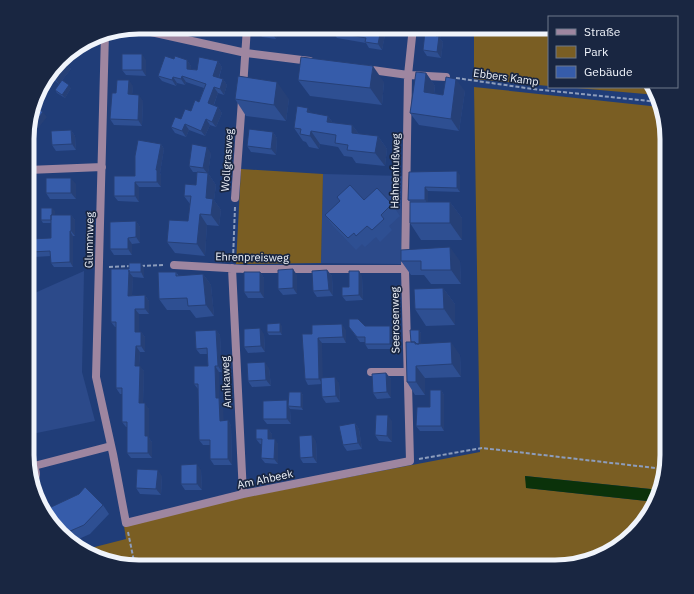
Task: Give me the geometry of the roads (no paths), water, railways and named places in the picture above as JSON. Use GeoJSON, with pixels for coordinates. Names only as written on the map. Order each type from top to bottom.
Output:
{"type":"FeatureCollection","features":[{"type":"Feature","properties":{"kind":"street"},"geometry":{"type":"LineString","coordinates":[[160,34],[246,53],[316,62]]}},
{"type":"Feature","properties":{"kind":"street","name":"Wollgrasweg"},"geometry":{"type":"LineString","coordinates":[[235,198],[247,34]]}},
{"type":"Feature","properties":{"kind":"street","name":"Hahnenfußweg"},"geometry":{"type":"LineString","coordinates":[[405,269],[408,74],[412,34]]}},
{"type":"Feature","properties":{"kind":"street","name":"Glummweg"},"geometry":{"type":"LineString","coordinates":[[105,40],[96,377],[126,523]]}},
{"type":"Feature","properties":{"kind":"street"},"geometry":{"type":"LineString","coordinates":[[354,67],[446,77]]}},
{"type":"Feature","properties":{"kind":"street"},"geometry":{"type":"LineString","coordinates":[[34,170],[102,167]]}},
{"type":"Feature","properties":{"kind":"street","name":"Ehrenpreisweg"},"geometry":{"type":"LineString","coordinates":[[174,265],[232,268],[405,269]]}},
{"type":"Feature","properties":{"kind":"street","name":"Arnikaweg"},"geometry":{"type":"LineString","coordinates":[[232,268],[243,494]]}},
{"type":"Feature","properties":{"kind":"street","name":"Seerosenweg"},"geometry":{"type":"LineString","coordinates":[[405,269],[406,372],[410,461]]}},
{"type":"Feature","properties":{"kind":"street"},"geometry":{"type":"LineString","coordinates":[[372,372],[406,372]]}},
{"type":"Feature","properties":{"kind":"street"},"geometry":{"type":"LineString","coordinates":[[34,462],[111,446]]}},
{"type":"Feature","properties":{"kind":"street","name":"Am Ahbeek"},"geometry":{"type":"LineString","coordinates":[[126,523],[243,494],[410,461]]}}]}
